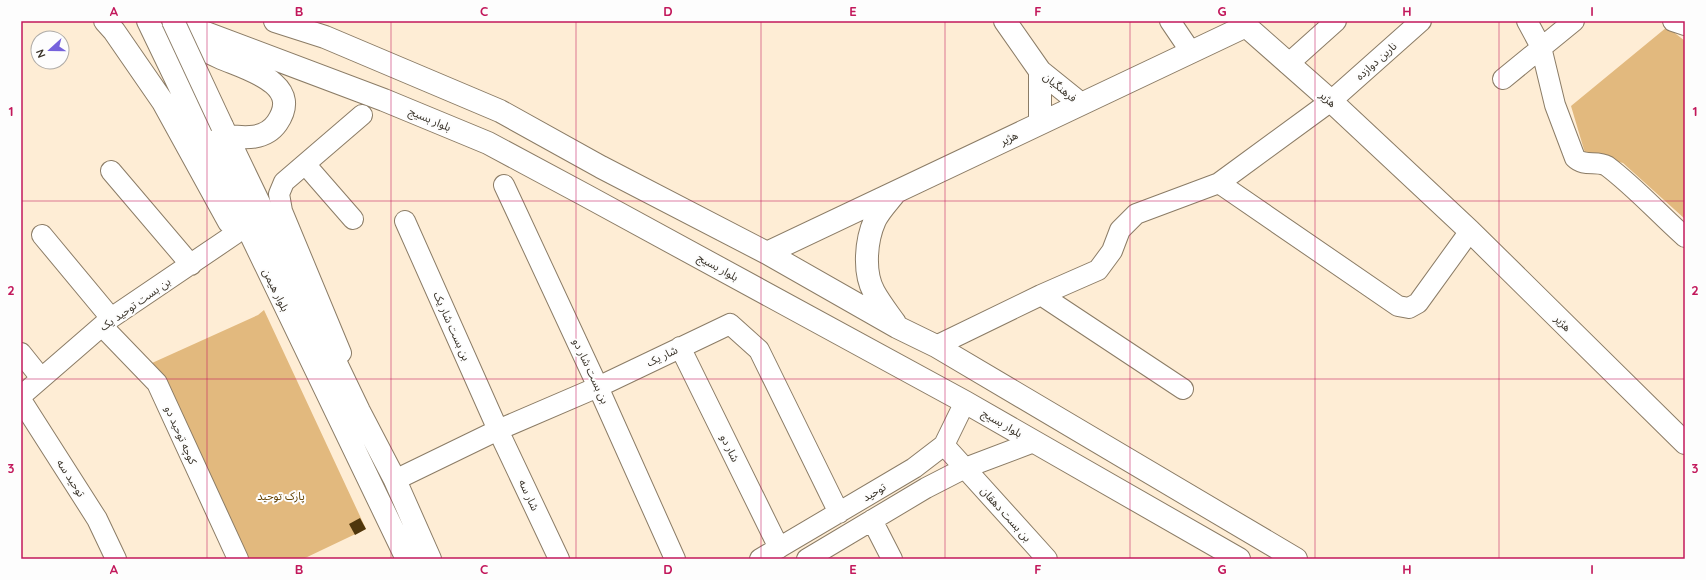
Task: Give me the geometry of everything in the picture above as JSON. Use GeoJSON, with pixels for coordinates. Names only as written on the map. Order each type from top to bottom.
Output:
{"type":"FeatureCollection","features":[{"type":"Feature","properties":{"kind":"main road"},"geometry":{"type":"LineString","coordinates":[[105,21],[114,31],[162,102],[261,280],[285,308]]}},
{"type":"Feature","properties":{"kind":"main road"},"geometry":{"type":"LineString","coordinates":[[149,21],[167,33],[221,58],[257,72],[277,85],[284,102],[281,117],[272,130],[260,136],[242,138],[224,131]]}},
{"type":"Feature","properties":{"kind":"main road","name":"بلوار هیمن"},"geometry":{"type":"LineString","coordinates":[[149,21],[285,308],[407,559]]}},
{"type":"Feature","properties":{"kind":"main road","name":"بلوار هیمن"},"geometry":{"type":"LineString","coordinates":[[174,21],[224,131],[359,411],[395,480],[430,559]]}},
{"type":"Feature","properties":{"kind":"main road","name":"بلوار بسیج"},"geometry":{"type":"LineString","coordinates":[[174,21],[384,100],[488,143],[965,402],[1239,559]]}},
{"type":"Feature","properties":{"kind":"main road"},"geometry":{"type":"LineString","coordinates":[[275,21],[320,29],[500,111],[601,167],[766,253],[897,327],[936,346],[1296,559]]}},
{"type":"Feature","properties":{"kind":"main road","name":"فرهنگیان"},"geometry":{"type":"LineString","coordinates":[[1005,21],[1040,71],[1081,104]]}},
{"type":"Feature","properties":{"kind":"main road","name":"هژیر"},"geometry":{"type":"LineString","coordinates":[[766,253],[1191,52],[1247,23],[1288,64],[1331,101],[1470,231],[1685,443]]}},
{"type":"Feature","properties":{"kind":"main road","name":"فرهنگیان"},"geometry":{"type":"LineString","coordinates":[[1040,71],[1040,123]]}},
{"type":"Feature","properties":{"kind":"main road"},"geometry":{"type":"LineString","coordinates":[[585,195],[601,167]]}},
{"type":"Feature","properties":{"kind":"main road","name":"هژیر"},"geometry":{"type":"LineString","coordinates":[[897,190],[875,220],[869,242],[867,259],[868,274],[874,292],[897,327]]}},
{"type":"Feature","properties":{"kind":"street"},"geometry":{"type":"LineString","coordinates":[[1170,21],[1191,52]]}},
{"type":"Feature","properties":{"kind":"street"},"geometry":{"type":"LineString","coordinates":[[1288,64],[1336,21]]}},
{"type":"Feature","properties":{"kind":"street","name":"نارین دوازده"},"geometry":{"type":"LineString","coordinates":[[936,346],[1041,295],[1098,270],[1112,251],[1120,230],[1136,214],[1219,183],[1331,101],[1421,21]]}},
{"type":"Feature","properties":{"kind":"street"},"geometry":{"type":"LineString","coordinates":[[1527,21],[1541,48],[1555,105],[1575,158],[1579,162],[1605,165],[1630,185],[1685,237]]}},
{"type":"Feature","properties":{"kind":"street"},"geometry":{"type":"LineString","coordinates":[[1503,79],[1574,21]]}},
{"type":"Feature","properties":{"kind":"street"},"geometry":{"type":"LineString","coordinates":[[1673,21],[1685,26]]}},
{"type":"Feature","properties":{"kind":"street"},"geometry":{"type":"LineString","coordinates":[[359,411],[339,346],[282,211],[279,194],[284,182],[362,115]]}},
{"type":"Feature","properties":{"kind":"street"},"geometry":{"type":"LineString","coordinates":[[305,164],[353,219]]}},
{"type":"Feature","properties":{"kind":"street"},"geometry":{"type":"LineString","coordinates":[[111,171],[191,265]]}},
{"type":"Feature","properties":{"kind":"street"},"geometry":{"type":"LineString","coordinates":[[1219,183],[1398,306],[1409,308],[1418,303],[1470,231]]}},
{"type":"Feature","properties":{"kind":"street","name":"بن بست شار دو"},"geometry":{"type":"LineString","coordinates":[[504,185],[598,387],[675,559]]}},
{"type":"Feature","properties":{"kind":"street","name":"بن بست شار یک"},"geometry":{"type":"LineString","coordinates":[[405,222],[498,430]]}},
{"type":"Feature","properties":{"kind":"street","name":"بن بست توحید یک"},"geometry":{"type":"LineString","coordinates":[[21,396],[106,322],[235,234]]}},
{"type":"Feature","properties":{"kind":"street","name":"کوچه توحید دو"},"geometry":{"type":"LineString","coordinates":[[42,235],[106,322],[157,383],[238,559]]}},
{"type":"Feature","properties":{"kind":"street"},"geometry":{"type":"LineString","coordinates":[[1041,295],[1183,389]]}},
{"type":"Feature","properties":{"kind":"street","name":"شار یک"},"geometry":{"type":"LineString","coordinates":[[395,480],[498,430],[598,387],[730,324],[759,350],[839,513]]}},
{"type":"Feature","properties":{"kind":"street","name":"شار دو"},"geometry":{"type":"LineString","coordinates":[[680,347],[779,548]]}},
{"type":"Feature","properties":{"kind":"street"},"geometry":{"type":"LineString","coordinates":[[21,353],[41,378]]}},
{"type":"Feature","properties":{"kind":"street","name":"توحید سه"},"geometry":{"type":"LineString","coordinates":[[21,400],[97,519],[116,559]]}},
{"type":"Feature","properties":{"kind":"street","name":"توحید"},"geometry":{"type":"LineString","coordinates":[[760,559],[914,468],[944,445],[965,402]]}},
{"type":"Feature","properties":{"kind":"street","name":"شار سه"},"geometry":{"type":"LineString","coordinates":[[498,430],[559,559]]}},
{"type":"Feature","properties":{"kind":"street"},"geometry":{"type":"LineString","coordinates":[[807,559],[926,488],[965,468],[1034,442]]}},
{"type":"Feature","properties":{"kind":"street","name":"بن بست دهقان"},"geometry":{"type":"LineString","coordinates":[[944,445],[1042,553]]}},
{"type":"Feature","properties":{"kind":"street"},"geometry":{"type":"LineString","coordinates":[[872,520],[892,559]]}},
{"type":"Feature","properties":{"kind":"street"},"geometry":{"type":"LineString","coordinates":[[1042,553],[1059,559]]}},
{"type":"Feature","properties":{"kind":"green space"},"geometry":{"type":"Polygon","coordinates":[[[1667,27],[1685,41],[1685,219],[1623,163],[1585,153],[1571,106],[1667,27]]]}},
{"type":"Feature","properties":{"kind":"green space","name":"پارک توحید"},"geometry":{"type":"Polygon","coordinates":[[[264,310],[366,529],[303,559],[242,559],[152,363],[258,315],[264,310]]]}},
{"type":"Feature","properties":{"kind":"building"},"geometry":{"type":"Polygon","coordinates":[[[360,518],[366,529],[355,535],[349,524],[360,518]]]}}]}
